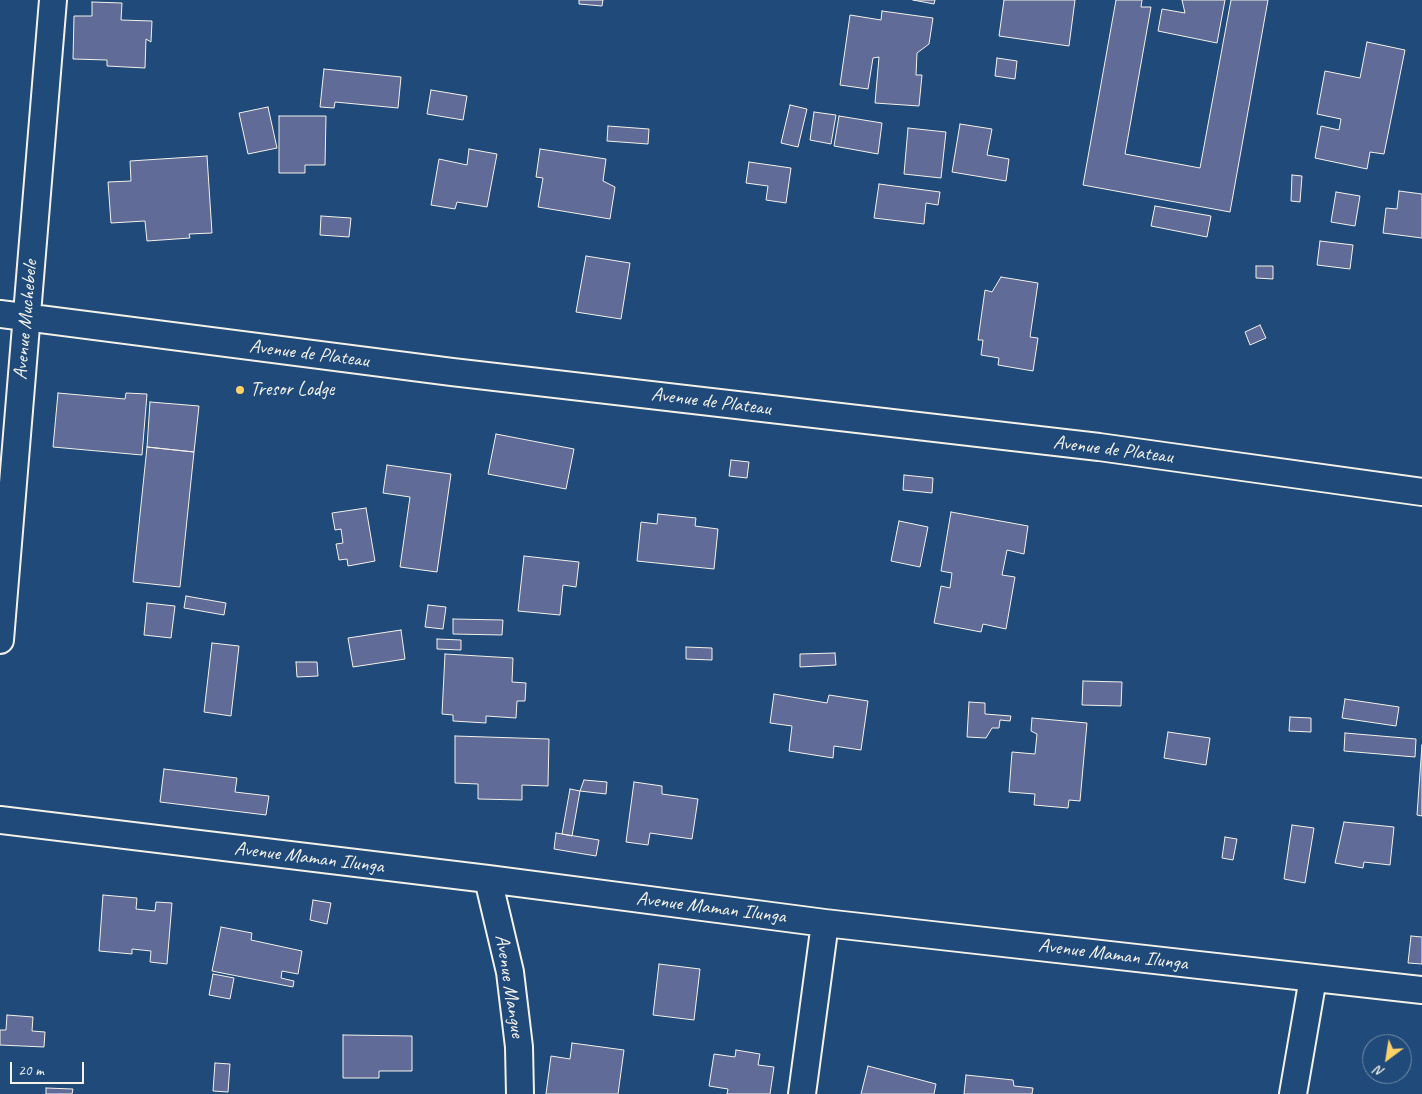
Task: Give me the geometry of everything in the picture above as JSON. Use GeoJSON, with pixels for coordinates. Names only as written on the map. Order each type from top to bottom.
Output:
{"type":"FeatureCollection","features":[{"type":"Feature","properties":{"kind":"street","name":"Avenue Muchebele"},"geometry":{"type":"LineString","coordinates":[[0,640],[53,0]]}},
{"type":"Feature","properties":{"kind":"street","name":"Avenue de Plateau"},"geometry":{"type":"LineString","coordinates":[[0,314],[452,372],[1099,447],[1422,492]]}},
{"type":"Feature","properties":{"kind":"street","name":"Avenue Maman Ilunga"},"geometry":{"type":"LineString","coordinates":[[0,820],[488,879],[825,923],[1422,990]]}},
{"type":"Feature","properties":{"kind":"street","name":"Avenue Mangue"},"geometry":{"type":"LineString","coordinates":[[488,879],[510,972],[519,1048],[520,1094]]}},
{"type":"Feature","properties":{"kind":"street"},"geometry":{"type":"LineString","coordinates":[[802,1094],[825,923]]}},
{"type":"Feature","properties":{"kind":"street"},"geometry":{"type":"LineString","coordinates":[[1293,1094],[1313,978]]}},
{"type":"Feature","properties":{"kind":"building"},"geometry":{"type":"Polygon","coordinates":[[[579,0],[603,0],[602,6],[579,4],[579,0]]]}},
{"type":"Feature","properties":{"kind":"building"},"geometry":{"type":"Polygon","coordinates":[[[913,0],[935,0],[934,4],[913,0]]]}},
{"type":"Feature","properties":{"kind":"building"},"geometry":{"type":"Polygon","coordinates":[[[1004,0],[1075,0],[1069,46],[999,36],[1004,0]]]}},
{"type":"Feature","properties":{"kind":"building"},"geometry":{"type":"Polygon","coordinates":[[[1116,0],[1142,0],[1141,7],[1151,7],[1125,154],[1200,168],[1231,0],[1268,0],[1230,212],[1083,185],[1116,0]]]}},
{"type":"Feature","properties":{"kind":"building"},"geometry":{"type":"Polygon","coordinates":[[[1182,0],[1225,0],[1217,43],[1158,31],[1162,9],[1185,13],[1182,0]]]}},
{"type":"Feature","properties":{"kind":"building"},"geometry":{"type":"Polygon","coordinates":[[[92,2],[122,3],[121,20],[152,21],[151,42],[146,39],[145,68],[107,66],[107,60],[73,59],[74,16],[92,16],[92,2]]]}},
{"type":"Feature","properties":{"kind":"building"},"geometry":{"type":"Polygon","coordinates":[[[882,11],[933,18],[929,44],[917,53],[916,75],[922,75],[919,106],[875,103],[879,57],[873,58],[868,89],[840,85],[850,15],[881,20],[882,11]]]}},
{"type":"Feature","properties":{"kind":"building"},"geometry":{"type":"Polygon","coordinates":[[[1367,42],[1405,50],[1384,154],[1370,152],[1367,169],[1315,158],[1321,126],[1339,130],[1341,119],[1317,114],[1325,71],[1360,78],[1367,42]]]}},
{"type":"Feature","properties":{"kind":"building"},"geometry":{"type":"Polygon","coordinates":[[[997,58],[1017,61],[1015,79],[995,76],[997,58]]]}},
{"type":"Feature","properties":{"kind":"building"},"geometry":{"type":"Polygon","coordinates":[[[324,69],[401,77],[398,108],[335,102],[334,108],[320,107],[324,69]]]}},
{"type":"Feature","properties":{"kind":"building"},"geometry":{"type":"Polygon","coordinates":[[[431,90],[467,96],[463,120],[427,114],[431,90]]]}},
{"type":"Feature","properties":{"kind":"building"},"geometry":{"type":"Polygon","coordinates":[[[790,105],[807,109],[798,147],[781,143],[790,105]]]}},
{"type":"Feature","properties":{"kind":"building"},"geometry":{"type":"Polygon","coordinates":[[[268,107],[277,148],[248,154],[239,113],[268,107]]]}},
{"type":"Feature","properties":{"kind":"building"},"geometry":{"type":"Polygon","coordinates":[[[814,112],[836,115],[831,144],[810,140],[814,112]]]}},
{"type":"Feature","properties":{"kind":"building"},"geometry":{"type":"Polygon","coordinates":[[[279,116],[326,116],[325,165],[305,165],[305,173],[279,173],[279,116]]]}},
{"type":"Feature","properties":{"kind":"building"},"geometry":{"type":"Polygon","coordinates":[[[839,116],[882,123],[878,154],[834,146],[839,116]]]}},
{"type":"Feature","properties":{"kind":"building"},"geometry":{"type":"Polygon","coordinates":[[[960,124],[992,129],[987,155],[1009,159],[1006,181],[952,172],[960,124]]]}},
{"type":"Feature","properties":{"kind":"building"},"geometry":{"type":"Polygon","coordinates":[[[608,126],[649,129],[648,144],[607,141],[608,126]]]}},
{"type":"Feature","properties":{"kind":"building"},"geometry":{"type":"Polygon","coordinates":[[[908,128],[946,132],[941,178],[904,174],[908,128]]]}},
{"type":"Feature","properties":{"kind":"building"},"geometry":{"type":"Polygon","coordinates":[[[469,149],[497,154],[487,207],[457,202],[455,209],[431,205],[439,159],[467,165],[469,149]]]}},
{"type":"Feature","properties":{"kind":"building"},"geometry":{"type":"Polygon","coordinates":[[[540,149],[606,159],[603,181],[615,187],[610,219],[538,207],[543,178],[536,177],[540,149]]]}},
{"type":"Feature","properties":{"kind":"building"},"geometry":{"type":"Polygon","coordinates":[[[207,156],[212,233],[189,234],[190,238],[147,241],[145,221],[111,223],[108,182],[131,181],[130,161],[207,156]]]}},
{"type":"Feature","properties":{"kind":"building"},"geometry":{"type":"Polygon","coordinates":[[[749,162],[791,168],[786,203],[766,200],[768,186],[746,183],[749,162]]]}},
{"type":"Feature","properties":{"kind":"building"},"geometry":{"type":"Polygon","coordinates":[[[1292,175],[1302,176],[1300,202],[1291,201],[1292,175]]]}},
{"type":"Feature","properties":{"kind":"building"},"geometry":{"type":"Polygon","coordinates":[[[879,184],[940,192],[938,205],[926,203],[924,224],[874,218],[879,184]]]}},
{"type":"Feature","properties":{"kind":"building"},"geometry":{"type":"Polygon","coordinates":[[[1399,191],[1422,194],[1422,238],[1383,233],[1386,208],[1397,209],[1399,191]]]}},
{"type":"Feature","properties":{"kind":"building"},"geometry":{"type":"Polygon","coordinates":[[[1336,192],[1360,196],[1355,226],[1331,222],[1336,192]]]}},
{"type":"Feature","properties":{"kind":"building"},"geometry":{"type":"Polygon","coordinates":[[[1155,206],[1211,216],[1207,237],[1151,226],[1155,206]]]}},
{"type":"Feature","properties":{"kind":"building"},"geometry":{"type":"Polygon","coordinates":[[[321,216],[351,218],[349,237],[320,235],[321,216]]]}},
{"type":"Feature","properties":{"kind":"building"},"geometry":{"type":"Polygon","coordinates":[[[1320,241],[1353,245],[1350,269],[1317,265],[1320,241]]]}},
{"type":"Feature","properties":{"kind":"building"},"geometry":{"type":"Polygon","coordinates":[[[586,256],[630,263],[621,319],[576,312],[586,256]]]}},
{"type":"Feature","properties":{"kind":"building"},"geometry":{"type":"Polygon","coordinates":[[[1256,266],[1273,266],[1273,279],[1256,278],[1256,266]]]}},
{"type":"Feature","properties":{"kind":"building"},"geometry":{"type":"Polygon","coordinates":[[[1001,277],[1038,283],[1030,337],[1038,338],[1033,371],[998,365],[999,358],[981,355],[983,340],[978,340],[985,290],[992,292],[1001,277]]]}},
{"type":"Feature","properties":{"kind":"building"},"geometry":{"type":"Polygon","coordinates":[[[1260,325],[1266,338],[1250,345],[1245,332],[1260,325]]]}},
{"type":"Feature","properties":{"kind":"building"},"geometry":{"type":"Polygon","coordinates":[[[58,393],[125,399],[126,393],[147,394],[142,455],[53,447],[58,393]]]}},
{"type":"Feature","properties":{"kind":"building"},"geometry":{"type":"Polygon","coordinates":[[[150,402],[199,406],[194,452],[147,447],[150,402]]]}},
{"type":"Feature","properties":{"kind":"building"},"geometry":{"type":"Polygon","coordinates":[[[496,434],[574,449],[566,489],[488,474],[496,434]]]}},
{"type":"Feature","properties":{"kind":"building"},"geometry":{"type":"Polygon","coordinates":[[[147,447],[194,452],[180,587],[133,582],[147,447]]]}},
{"type":"Feature","properties":{"kind":"building"},"geometry":{"type":"Polygon","coordinates":[[[731,460],[749,462],[747,478],[729,476],[731,460]]]}},
{"type":"Feature","properties":{"kind":"building"},"geometry":{"type":"Polygon","coordinates":[[[387,465],[451,474],[437,572],[400,567],[410,497],[383,493],[387,465]]]}},
{"type":"Feature","properties":{"kind":"building"},"geometry":{"type":"Polygon","coordinates":[[[904,475],[933,478],[932,493],[903,490],[904,475]]]}},
{"type":"Feature","properties":{"kind":"building"},"geometry":{"type":"Polygon","coordinates":[[[366,508],[375,561],[348,566],[347,559],[339,560],[336,544],[343,543],[341,529],[335,530],[332,513],[366,508]]]}},
{"type":"Feature","properties":{"kind":"building"},"geometry":{"type":"Polygon","coordinates":[[[951,512],[1028,526],[1024,554],[1007,550],[1002,575],[1015,577],[1006,629],[983,624],[981,632],[934,623],[941,586],[950,588],[952,573],[941,571],[951,512]]]}},
{"type":"Feature","properties":{"kind":"building"},"geometry":{"type":"Polygon","coordinates":[[[658,514],[696,518],[695,526],[718,529],[714,569],[637,561],[641,522],[657,524],[658,514]]]}},
{"type":"Feature","properties":{"kind":"building"},"geometry":{"type":"Polygon","coordinates":[[[899,521],[928,527],[920,567],[891,561],[899,521]]]}},
{"type":"Feature","properties":{"kind":"building"},"geometry":{"type":"Polygon","coordinates":[[[524,556],[579,562],[576,587],[563,585],[560,615],[518,611],[524,556]]]}},
{"type":"Feature","properties":{"kind":"building"},"geometry":{"type":"Polygon","coordinates":[[[186,596],[226,603],[224,615],[184,608],[186,596]]]}},
{"type":"Feature","properties":{"kind":"building"},"geometry":{"type":"Polygon","coordinates":[[[147,603],[175,606],[171,638],[144,635],[147,603]]]}},
{"type":"Feature","properties":{"kind":"building"},"geometry":{"type":"Polygon","coordinates":[[[428,605],[446,607],[443,629],[425,627],[428,605]]]}},
{"type":"Feature","properties":{"kind":"building"},"geometry":{"type":"Polygon","coordinates":[[[453,619],[503,620],[502,635],[453,634],[453,619]]]}},
{"type":"Feature","properties":{"kind":"building"},"geometry":{"type":"Polygon","coordinates":[[[401,630],[405,659],[353,667],[348,638],[401,630]]]}},
{"type":"Feature","properties":{"kind":"building"},"geometry":{"type":"Polygon","coordinates":[[[437,639],[461,640],[461,650],[437,649],[437,639]]]}},
{"type":"Feature","properties":{"kind":"building"},"geometry":{"type":"Polygon","coordinates":[[[212,643],[239,646],[231,716],[204,712],[212,643]]]}},
{"type":"Feature","properties":{"kind":"building"},"geometry":{"type":"Polygon","coordinates":[[[686,647],[712,648],[712,660],[686,659],[686,647]]]}},
{"type":"Feature","properties":{"kind":"building"},"geometry":{"type":"Polygon","coordinates":[[[835,653],[836,665],[800,667],[800,654],[835,653]]]}},
{"type":"Feature","properties":{"kind":"building"},"geometry":{"type":"Polygon","coordinates":[[[445,654],[513,658],[512,682],[526,683],[525,701],[517,701],[516,718],[486,716],[486,723],[453,721],[453,715],[442,714],[445,654]]]}},
{"type":"Feature","properties":{"kind":"building"},"geometry":{"type":"Polygon","coordinates":[[[296,662],[317,662],[318,676],[297,677],[296,662]]]}},
{"type":"Feature","properties":{"kind":"building"},"geometry":{"type":"Polygon","coordinates":[[[1083,681],[1122,682],[1121,706],[1082,705],[1083,681]]]}},
{"type":"Feature","properties":{"kind":"building"},"geometry":{"type":"Polygon","coordinates":[[[774,694],[827,703],[829,695],[868,701],[861,750],[834,746],[833,758],[789,751],[792,726],[770,723],[774,694]]]}},
{"type":"Feature","properties":{"kind":"building"},"geometry":{"type":"Polygon","coordinates":[[[1345,699],[1399,707],[1396,726],[1342,718],[1345,699]]]}},
{"type":"Feature","properties":{"kind":"building"},"geometry":{"type":"Polygon","coordinates":[[[969,702],[985,703],[985,714],[1011,716],[1010,721],[1000,720],[999,728],[992,728],[986,738],[967,737],[969,702]]]}},
{"type":"Feature","properties":{"kind":"building"},"geometry":{"type":"Polygon","coordinates":[[[1290,717],[1311,718],[1311,732],[1289,731],[1290,717]]]}},
{"type":"Feature","properties":{"kind":"building"},"geometry":{"type":"Polygon","coordinates":[[[1032,718],[1087,723],[1080,801],[1069,800],[1068,808],[1034,805],[1035,794],[1009,792],[1012,752],[1035,754],[1037,734],[1031,731],[1032,718]]]}},
{"type":"Feature","properties":{"kind":"building"},"geometry":{"type":"Polygon","coordinates":[[[1168,732],[1210,738],[1206,765],[1164,758],[1168,732]]]}},
{"type":"Feature","properties":{"kind":"building"},"geometry":{"type":"Polygon","coordinates":[[[1345,733],[1416,739],[1415,757],[1344,751],[1345,733]]]}},
{"type":"Feature","properties":{"kind":"building"},"geometry":{"type":"Polygon","coordinates":[[[455,736],[549,739],[548,786],[522,785],[522,800],[478,799],[478,784],[455,783],[455,736]]]}},
{"type":"Feature","properties":{"kind":"building"},"geometry":{"type":"Polygon","coordinates":[[[1422,745],[1422,816],[1417,815],[1422,745]]]}},
{"type":"Feature","properties":{"kind":"building"},"geometry":{"type":"Polygon","coordinates":[[[164,769],[237,778],[235,792],[269,796],[266,815],[160,802],[164,769]]]}},
{"type":"Feature","properties":{"kind":"building"},"geometry":{"type":"Polygon","coordinates":[[[584,780],[607,782],[606,794],[580,791],[584,780]]]}},
{"type":"Feature","properties":{"kind":"building"},"geometry":{"type":"Polygon","coordinates":[[[634,782],[662,786],[662,794],[698,799],[692,839],[650,833],[648,845],[626,842],[634,782]]]}},
{"type":"Feature","properties":{"kind":"building"},"geometry":{"type":"Polygon","coordinates":[[[570,789],[580,791],[572,836],[562,834],[570,789]]]}},
{"type":"Feature","properties":{"kind":"building"},"geometry":{"type":"Polygon","coordinates":[[[1344,822],[1394,827],[1390,865],[1364,862],[1363,868],[1335,863],[1344,822]]]}},
{"type":"Feature","properties":{"kind":"building"},"geometry":{"type":"Polygon","coordinates":[[[1292,825],[1314,828],[1305,883],[1284,879],[1292,825]]]}},
{"type":"Feature","properties":{"kind":"building"},"geometry":{"type":"Polygon","coordinates":[[[556,833],[599,840],[596,856],[554,849],[556,833]]]}},
{"type":"Feature","properties":{"kind":"building"},"geometry":{"type":"Polygon","coordinates":[[[1225,837],[1237,839],[1233,860],[1222,858],[1225,837]]]}},
{"type":"Feature","properties":{"kind":"building"},"geometry":{"type":"Polygon","coordinates":[[[103,895],[137,898],[136,909],[155,911],[156,902],[172,903],[167,964],[150,962],[151,951],[132,949],[132,954],[99,951],[103,895]]]}},
{"type":"Feature","properties":{"kind":"building"},"geometry":{"type":"Polygon","coordinates":[[[313,900],[331,903],[327,924],[310,920],[313,900]]]}},
{"type":"Feature","properties":{"kind":"building"},"geometry":{"type":"Polygon","coordinates":[[[221,927],[252,933],[251,940],[302,951],[298,974],[282,971],[281,978],[294,981],[293,987],[212,971],[221,927]]]}},
{"type":"Feature","properties":{"kind":"building"},"geometry":{"type":"Polygon","coordinates":[[[1411,936],[1422,937],[1422,964],[1408,963],[1411,936]]]}},
{"type":"Feature","properties":{"kind":"building"},"geometry":{"type":"Polygon","coordinates":[[[659,964],[700,969],[694,1020],[653,1015],[659,964]]]}},
{"type":"Feature","properties":{"kind":"building"},"geometry":{"type":"Polygon","coordinates":[[[213,974],[234,978],[230,999],[209,995],[213,974]]]}},
{"type":"Feature","properties":{"kind":"building"},"geometry":{"type":"Polygon","coordinates":[[[7,1015],[33,1017],[32,1031],[45,1032],[44,1047],[0,1045],[0,1030],[6,1030],[7,1015]]]}},
{"type":"Feature","properties":{"kind":"building"},"geometry":{"type":"Polygon","coordinates":[[[343,1035],[412,1036],[412,1071],[379,1071],[379,1078],[343,1078],[343,1035]]]}},
{"type":"Feature","properties":{"kind":"building"},"geometry":{"type":"Polygon","coordinates":[[[572,1043],[624,1050],[618,1094],[546,1094],[551,1056],[570,1059],[572,1043]]]}},
{"type":"Feature","properties":{"kind":"building"},"geometry":{"type":"Polygon","coordinates":[[[736,1050],[760,1054],[758,1065],[774,1067],[770,1094],[727,1094],[728,1089],[709,1086],[714,1054],[735,1057],[736,1050]]]}},
{"type":"Feature","properties":{"kind":"building"},"geometry":{"type":"Polygon","coordinates":[[[215,1063],[230,1064],[228,1092],[213,1091],[215,1063]]]}},
{"type":"Feature","properties":{"kind":"building"},"geometry":{"type":"Polygon","coordinates":[[[868,1066],[936,1084],[934,1094],[861,1094],[868,1066]]]}},
{"type":"Feature","properties":{"kind":"building"},"geometry":{"type":"Polygon","coordinates":[[[966,1075],[1013,1080],[1014,1086],[1033,1088],[1032,1094],[964,1094],[966,1075]]]}},
{"type":"Feature","properties":{"kind":"building"},"geometry":{"type":"Polygon","coordinates":[[[46,1088],[73,1089],[72,1094],[46,1094],[46,1088]]]}},
{"type":"Feature","properties":{"kind":"place","name":"Tresor Lodge"},"geometry":{"type":"Point","coordinates":[240,390]}}]}
